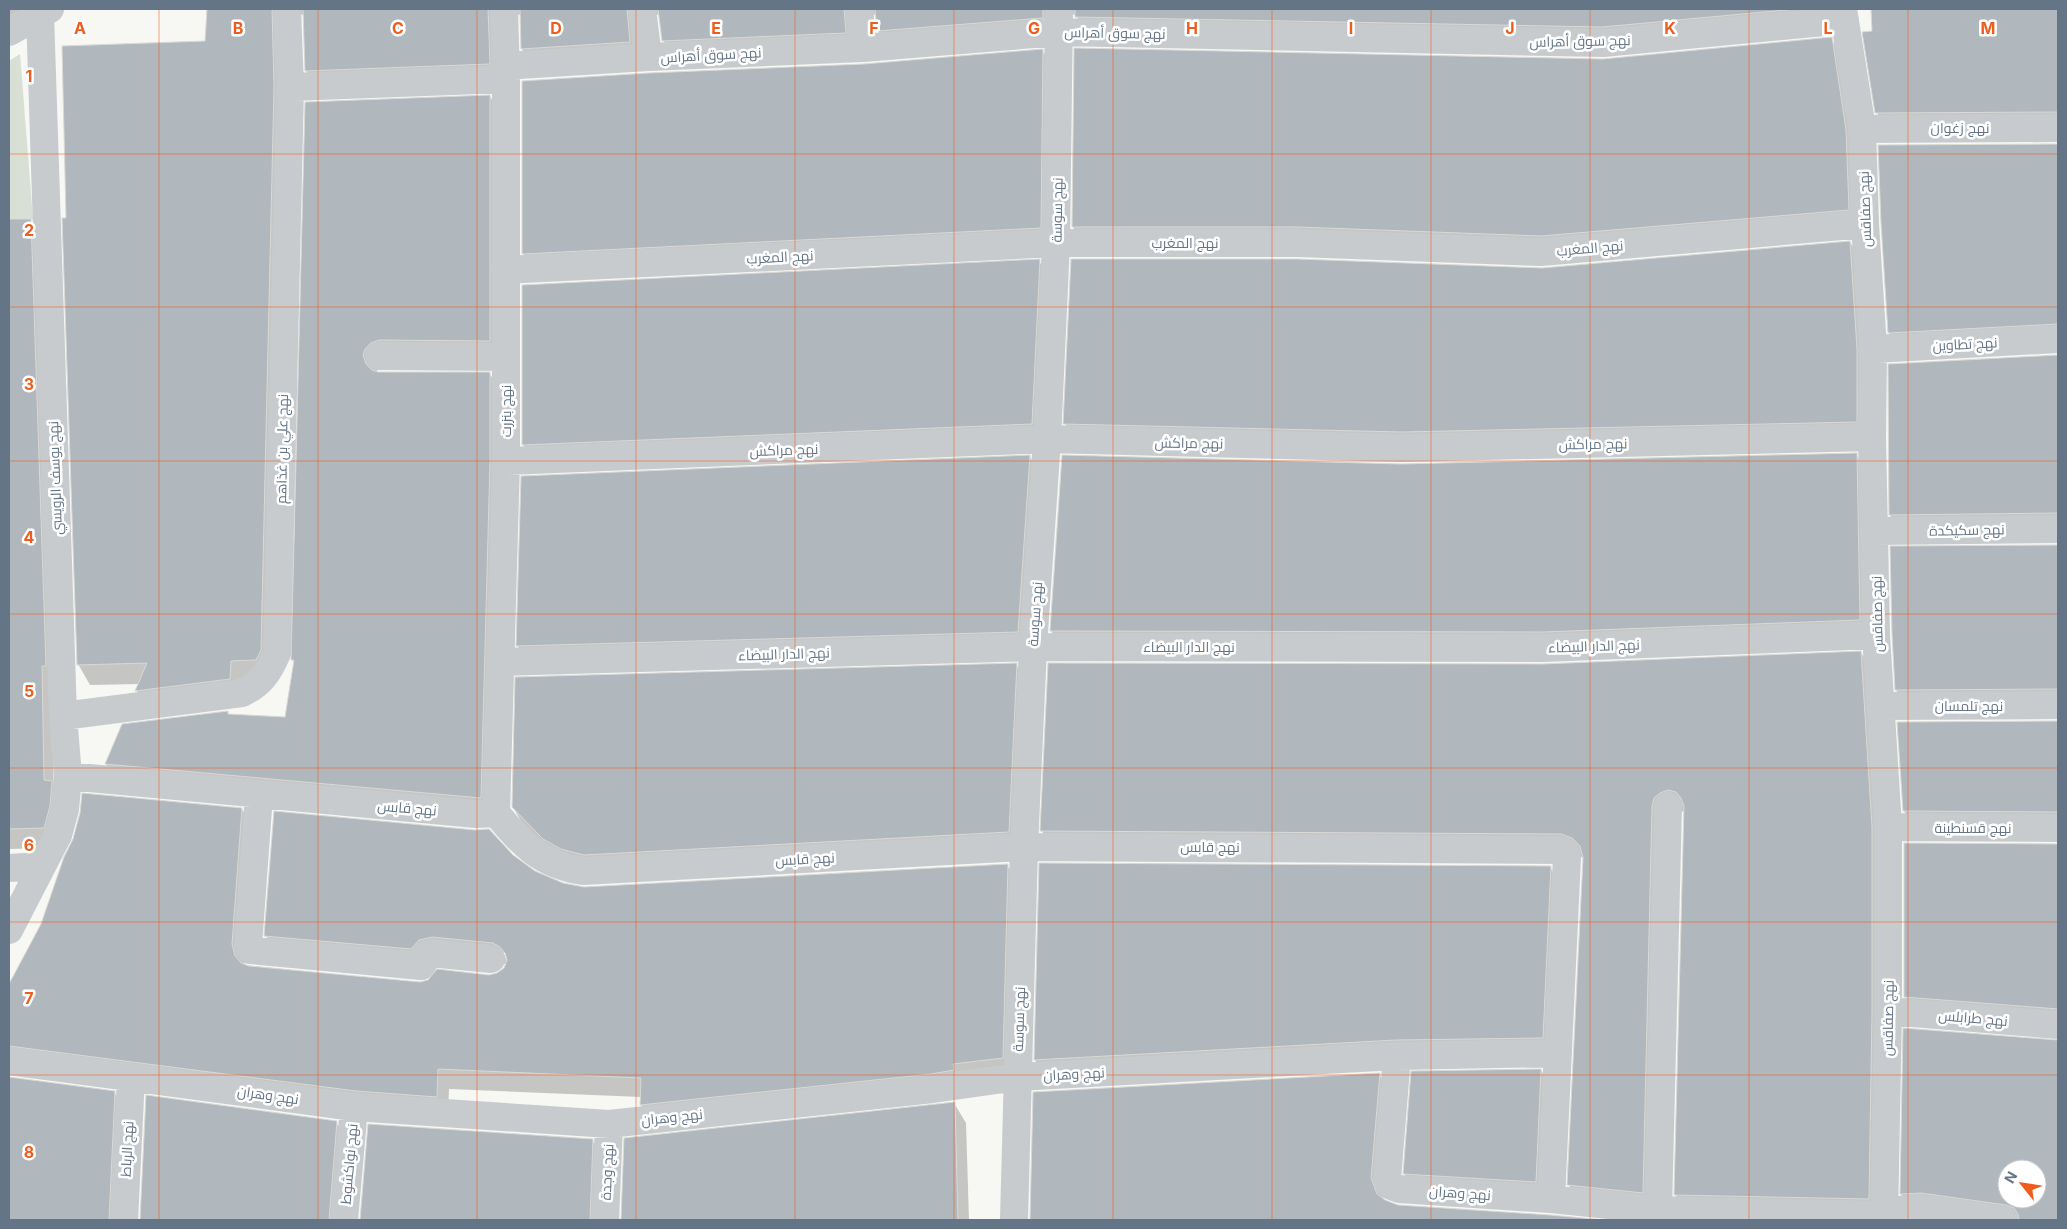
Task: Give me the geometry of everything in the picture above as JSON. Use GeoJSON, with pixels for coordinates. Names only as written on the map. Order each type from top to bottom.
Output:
{"type":"FeatureCollection","features":[{"type":"Feature","properties":{"kind":"street","name":"نهج علي بن غذاهم"},"geometry":{"type":"LineString","coordinates":[[63,716],[242,693],[255,687],[265,677],[277,653],[290,87],[287,9]]}},
{"type":"Feature","properties":{"kind":"street","name":"نهج بنزرت"},"geometry":{"type":"LineString","coordinates":[[496,813],[506,461],[506,73],[504,9]]}},
{"type":"Feature","properties":{"kind":"street"},"geometry":{"type":"LineString","coordinates":[[642,9],[648,57]]}},
{"type":"Feature","properties":{"kind":"street"},"geometry":{"type":"LineString","coordinates":[[859,9],[863,48]]}},
{"type":"Feature","properties":{"kind":"street"},"geometry":{"type":"LineString","coordinates":[[9,32],[45,11]]}},
{"type":"Feature","properties":{"kind":"street","name":"نهج يوسف الرويسي"},"geometry":{"type":"LineString","coordinates":[[9,930],[58,835],[65,809],[68,776],[63,716],[45,11]]}},
{"type":"Feature","properties":{"kind":"street","name":"نهج سوق أهراس"},"geometry":{"type":"LineString","coordinates":[[290,87],[506,73],[648,57],[863,48],[1060,21],[1603,43],[1844,14]]}},
{"type":"Feature","properties":{"kind":"street","name":"نهج صفاقس"},"geometry":{"type":"LineString","coordinates":[[1844,14],[1862,128],[1864,224],[1873,349],[1872,437],[1876,635],[1888,827],[1888,1011],[1884,1218]]}},
{"type":"Feature","properties":{"kind":"street","name":"نهج سوسة"},"geometry":{"type":"LineString","coordinates":[[1014,1220],[1024,847],[1033,647],[1047,439],[1056,243],[1060,21]]}},
{"type":"Feature","properties":{"kind":"street","name":"نهج زغوان"},"geometry":{"type":"LineString","coordinates":[[1862,128],[2058,128]]}},
{"type":"Feature","properties":{"kind":"street","name":"نهج المغرب"},"geometry":{"type":"LineString","coordinates":[[505,270],[1056,243],[1298,243],[1541,252],[1864,224]]}},
{"type":"Feature","properties":{"kind":"street","name":"نهج تطاوين"},"geometry":{"type":"LineString","coordinates":[[1873,349],[2058,340]]}},
{"type":"Feature","properties":{"kind":"street"},"geometry":{"type":"LineString","coordinates":[[379,356],[506,357]]}},
{"type":"Feature","properties":{"kind":"street","name":"نهج مراكش"},"geometry":{"type":"LineString","coordinates":[[506,461],[1047,439],[1402,448],[1872,437]]}},
{"type":"Feature","properties":{"kind":"street","name":"نهج سكيكدة"},"geometry":{"type":"LineString","coordinates":[[1875,531],[2058,529]]}},
{"type":"Feature","properties":{"kind":"street","name":"نهج الدار البيضاء"},"geometry":{"type":"LineString","coordinates":[[501,662],[1033,647],[1543,648],[1876,635]]}},
{"type":"Feature","properties":{"kind":"street","name":"نهج تلمسان"},"geometry":{"type":"LineString","coordinates":[[1880,706],[2058,705]]}},
{"type":"Feature","properties":{"kind":"street","name":"نهج قابس"},"geometry":{"type":"LineString","coordinates":[[68,776],[476,814],[496,813],[516,837],[542,858],[562,868],[583,871],[1024,847],[1555,848],[1565,852],[1567,857],[1558,1053]]}},
{"type":"Feature","properties":{"kind":"street"},"geometry":{"type":"LineString","coordinates":[[258,795],[248,945],[250,950],[421,966],[423,965],[425,955],[430,954],[491,959]]}},
{"type":"Feature","properties":{"kind":"street"},"geometry":{"type":"LineString","coordinates":[[1658,1210],[1668,806]]}},
{"type":"Feature","properties":{"kind":"street","name":"نهج قسنطينة"},"geometry":{"type":"LineString","coordinates":[[1888,827],[2058,828]]}},
{"type":"Feature","properties":{"kind":"street"},"geometry":{"type":"LineString","coordinates":[[9,868],[42,866]]}},
{"type":"Feature","properties":{"kind":"street","name":"نهج طرابلس"},"geometry":{"type":"LineString","coordinates":[[1888,1011],[2058,1025]]}},
{"type":"Feature","properties":{"kind":"street"},"geometry":{"type":"LineString","coordinates":[[1397,1056],[1558,1053],[1551,1199]]}},
{"type":"Feature","properties":{"kind":"street","name":"نهج وهران"},"geometry":{"type":"LineString","coordinates":[[9,1061],[354,1107],[609,1124],[933,1089],[1017,1077],[1397,1056],[1387,1179],[1391,1186],[1399,1189],[1551,1199],[1658,1210],[1884,1218],[1904,1209],[1920,1208],[2004,1220]]}},
{"type":"Feature","properties":{"kind":"street","name":"نهج الرباط"},"geometry":{"type":"LineString","coordinates":[[124,1220],[131,1077]]}},
{"type":"Feature","properties":{"kind":"street","name":"نهج نواكشوط"},"geometry":{"type":"LineString","coordinates":[[344,1220],[354,1107]]}},
{"type":"Feature","properties":{"kind":"street","name":"نهج وجدة"},"geometry":{"type":"LineString","coordinates":[[605,1220],[609,1124]]}},
{"type":"Feature","properties":{"kind":"shaded area"},"geometry":{"type":"Polygon","coordinates":[[[20,54],[33,219],[9,219],[9,61],[20,54]]]}},
{"type":"Feature","properties":{"kind":"building"},"geometry":{"type":"Polygon","coordinates":[[[207,9],[272,9],[274,87],[261,650],[256,660],[231,661],[230,679],[135,691],[147,663],[77,665],[62,218],[66,218],[62,46],[205,41],[207,9]]]}},
{"type":"Feature","properties":{"kind":"building"},"geometry":{"type":"Polygon","coordinates":[[[303,9],[488,9],[490,64],[305,71],[303,9]]]}},
{"type":"Feature","properties":{"kind":"building"},"geometry":{"type":"Polygon","coordinates":[[[520,9],[627,9],[630,42],[521,49],[520,9]]]}},
{"type":"Feature","properties":{"kind":"building"},"geometry":{"type":"Polygon","coordinates":[[[658,9],[844,9],[846,33],[662,41],[658,9]]]}},
{"type":"Feature","properties":{"kind":"building"},"geometry":{"type":"Polygon","coordinates":[[[875,9],[1043,9],[1043,18],[877,31],[875,9]]]}},
{"type":"Feature","properties":{"kind":"building"},"geometry":{"type":"Polygon","coordinates":[[[1075,9],[1797,9],[1602,27],[1075,17],[1075,9]]]}},
{"type":"Feature","properties":{"kind":"building"},"geometry":{"type":"Polygon","coordinates":[[[1871,9],[2058,9],[2058,112],[1875,113],[1862,32],[1872,31],[1871,9]]]}},
{"type":"Feature","properties":{"kind":"building"},"geometry":{"type":"Polygon","coordinates":[[[1832,37],[1846,130],[1849,210],[1541,236],[1298,227],[1072,227],[1074,48],[1603,59],[1832,37]]]}},
{"type":"Feature","properties":{"kind":"building"},"geometry":{"type":"Polygon","coordinates":[[[1043,49],[1041,228],[522,254],[522,81],[649,73],[864,64],[1043,49]]]}},
{"type":"Feature","properties":{"kind":"building"},"geometry":{"type":"Polygon","coordinates":[[[490,95],[490,341],[379,340],[371,343],[365,349],[363,355],[366,364],[372,370],[378,372],[490,372],[490,461],[481,798],[105,764],[122,724],[228,711],[228,714],[285,717],[294,660],[291,660],[305,102],[490,95]]]}},
{"type":"Feature","properties":{"kind":"building"},"geometry":{"type":"Polygon","coordinates":[[[2058,144],[2058,324],[1888,333],[1878,145],[2058,144]]]}},
{"type":"Feature","properties":{"kind":"building"},"geometry":{"type":"Polygon","coordinates":[[[9,219],[31,219],[46,666],[42,666],[44,780],[52,781],[50,806],[44,828],[9,829],[9,219]]]}},
{"type":"Feature","properties":{"kind":"building"},"geometry":{"type":"Polygon","coordinates":[[[1850,241],[1857,349],[1857,422],[1402,432],[1063,424],[1071,259],[1298,259],[1542,268],[1850,241]]]}},
{"type":"Feature","properties":{"kind":"building"},"geometry":{"type":"Polygon","coordinates":[[[1040,259],[1032,424],[522,445],[522,285],[1040,259]]]}},
{"type":"Feature","properties":{"kind":"building"},"geometry":{"type":"Polygon","coordinates":[[[2058,355],[2058,513],[1889,515],[1888,364],[2058,355]]]}},
{"type":"Feature","properties":{"kind":"building"},"geometry":{"type":"Polygon","coordinates":[[[1857,453],[1860,620],[1543,632],[1050,631],[1062,455],[1402,464],[1857,453]]]}},
{"type":"Feature","properties":{"kind":"building"},"geometry":{"type":"Polygon","coordinates":[[[1030,455],[1018,632],[516,646],[521,476],[1030,455]]]}},
{"type":"Feature","properties":{"kind":"building"},"geometry":{"type":"Polygon","coordinates":[[[2058,545],[2058,689],[1895,690],[1890,546],[2058,545]]]}},
{"type":"Feature","properties":{"kind":"building"},"geometry":{"type":"Polygon","coordinates":[[[1861,651],[1872,827],[1869,1199],[1674,1195],[1684,806],[1676,792],[1668,790],[1660,793],[1654,798],[1652,806],[1643,1193],[1567,1185],[1583,858],[1580,846],[1572,838],[1561,834],[1040,831],[1048,663],[1543,664],[1861,651]]]}},
{"type":"Feature","properties":{"kind":"building"},"geometry":{"type":"Polygon","coordinates":[[[1017,663],[1009,832],[584,855],[561,849],[543,839],[512,807],[515,677],[1017,663]]]}},
{"type":"Feature","properties":{"kind":"building"},"geometry":{"type":"Polygon","coordinates":[[[2058,721],[2058,812],[1903,811],[1897,722],[2058,721]]]}},
{"type":"Feature","properties":{"kind":"building"},"geometry":{"type":"Polygon","coordinates":[[[82,793],[242,808],[232,944],[235,956],[241,963],[249,966],[420,982],[428,980],[437,969],[489,975],[497,973],[504,968],[507,960],[505,953],[493,943],[432,937],[419,940],[411,949],[264,936],[274,811],[475,830],[489,829],[513,855],[535,871],[563,883],[584,887],[1008,864],[1003,1058],[953,1064],[954,1070],[931,1074],[640,1105],[641,1078],[438,1069],[437,1097],[356,1091],[9,1046],[9,984],[41,924],[64,857],[73,839],[80,813],[82,793]]]}},
{"type":"Feature","properties":{"kind":"building"},"geometry":{"type":"Polygon","coordinates":[[[1904,843],[2058,844],[2058,1009],[1904,997],[1904,843]]]}},
{"type":"Feature","properties":{"kind":"building"},"geometry":{"type":"Polygon","coordinates":[[[1039,863],[1551,866],[1543,1038],[1396,1040],[1034,1060],[1039,863]]]}},
{"type":"Feature","properties":{"kind":"building"},"geometry":{"type":"Polygon","coordinates":[[[1903,1028],[2058,1040],[2058,1220],[2019,1220],[2015,1209],[2047,1209],[2047,1159],[1997,1159],[1997,1204],[1921,1193],[1900,1194],[1903,1028]]]}},
{"type":"Feature","properties":{"kind":"building"},"geometry":{"type":"Polygon","coordinates":[[[1541,1069],[1536,1182],[1403,1174],[1411,1071],[1541,1069]]]}},
{"type":"Feature","properties":{"kind":"building"},"geometry":{"type":"Polygon","coordinates":[[[1380,1073],[1371,1178],[1377,1194],[1385,1200],[1398,1205],[1605,1220],[1030,1220],[1033,1092],[1380,1073]]]}},
{"type":"Feature","properties":{"kind":"building"},"geometry":{"type":"Polygon","coordinates":[[[9,1077],[115,1091],[109,1220],[9,1220],[9,1077]]]}},
{"type":"Feature","properties":{"kind":"building"},"geometry":{"type":"Polygon","coordinates":[[[146,1095],[337,1121],[329,1220],[140,1220],[146,1095]]]}},
{"type":"Feature","properties":{"kind":"building"},"geometry":{"type":"Polygon","coordinates":[[[955,1102],[958,1220],[621,1220],[624,1138],[955,1102]]]}},
{"type":"Feature","properties":{"kind":"building"},"geometry":{"type":"Polygon","coordinates":[[[368,1124],[593,1139],[590,1220],[360,1220],[368,1124]]]}}]}
